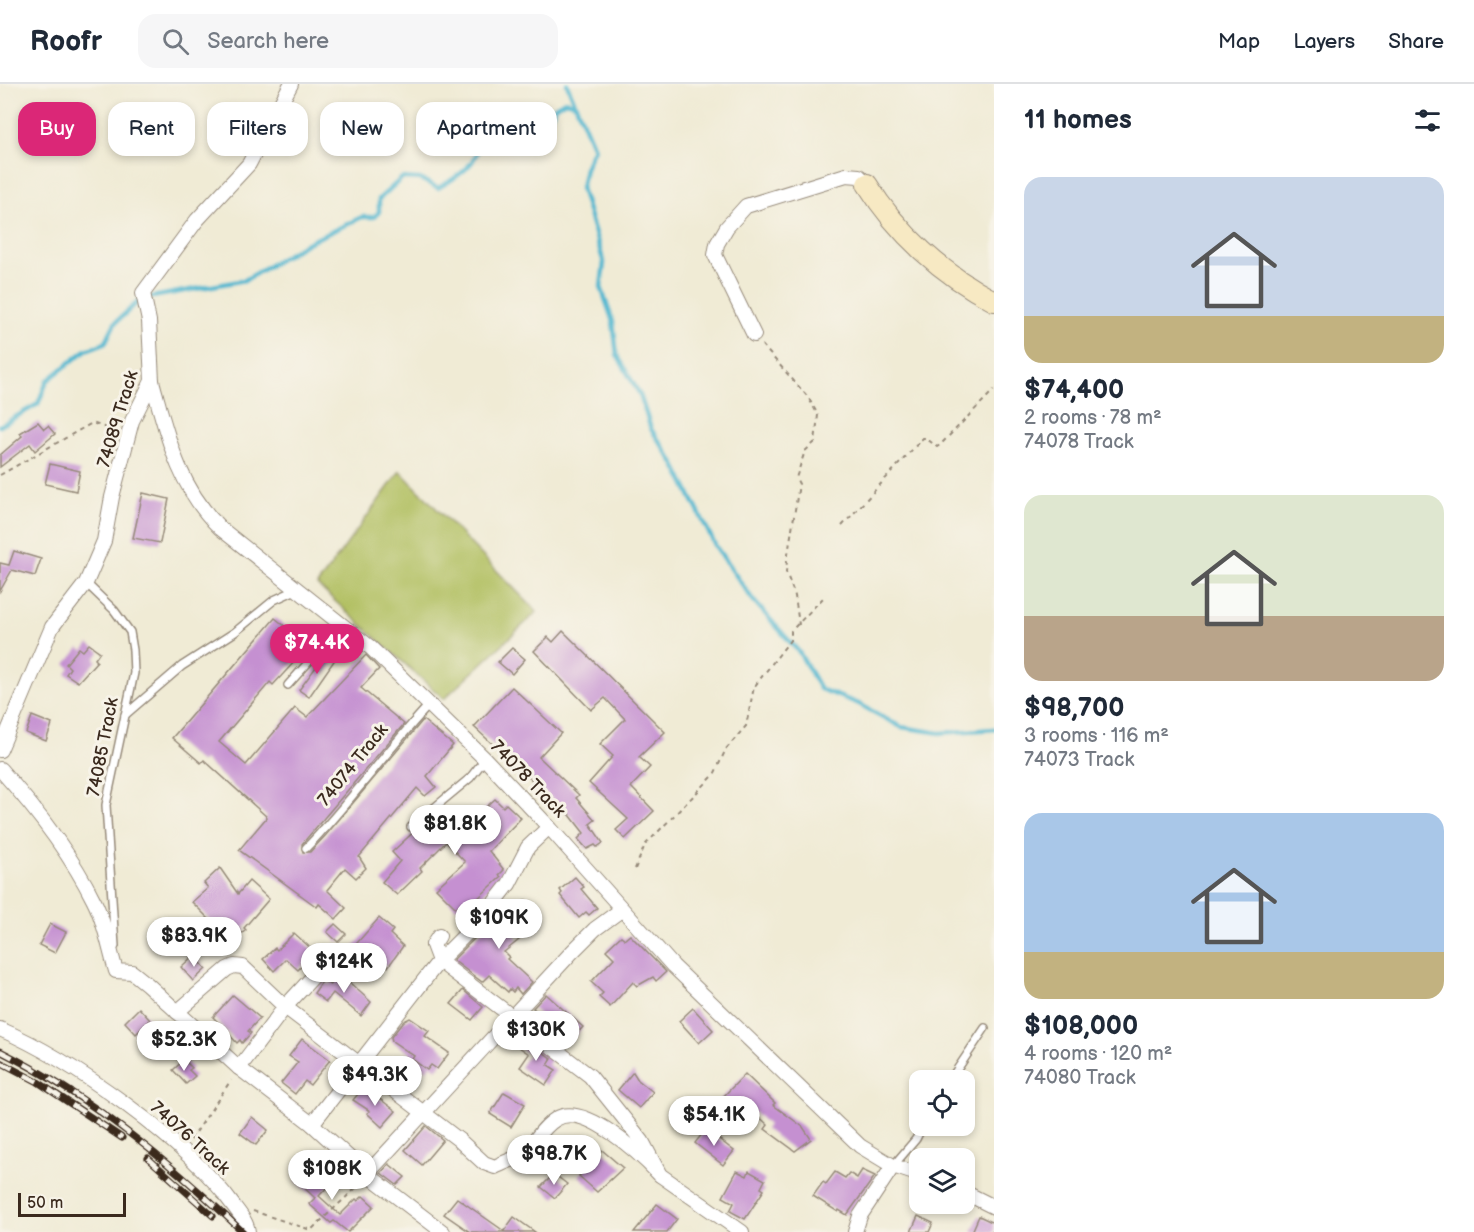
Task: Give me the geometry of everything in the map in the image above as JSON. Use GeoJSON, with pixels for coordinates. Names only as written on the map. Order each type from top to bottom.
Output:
{"type":"FeatureCollection","features":[{"type":"Feature","properties":{"kind":"street","name":"74089 Track"},"geometry":{"type":"LineString","coordinates":[[0,750],[52,627],[86,583],[104,541],[112,497],[132,421],[152,381],[149,321],[143,293],[197,220],[249,164],[291,84]]}},
{"type":"Feature","properties":{"kind":"street"},"geometry":{"type":"LineString","coordinates":[[753,335],[715,255],[727,226],[746,206],[846,175],[859,176],[867,184],[884,212],[932,259],[994,301]]}},
{"type":"Feature","properties":{"kind":"street","name":"74078 Track"},"geometry":{"type":"LineString","coordinates":[[152,381],[175,463],[202,510],[220,528],[354,635],[429,705],[549,827],[672,966],[860,1146],[893,1166],[909,1171]]}},
{"type":"Feature","properties":{"kind":"street"},"geometry":{"type":"LineString","coordinates":[[0,769],[22,793],[76,870],[95,903],[116,971],[132,972],[239,1068],[312,1124],[367,1174],[443,1232]]}},
{"type":"Feature","properties":{"kind":"street"},"geometry":{"type":"LineString","coordinates":[[312,1124],[357,1063],[439,961],[484,916],[508,884],[528,847],[549,827]]}},
{"type":"Feature","properties":{"kind":"street"},"geometry":{"type":"LineString","coordinates":[[367,1174],[509,1017],[587,936],[621,910]]}},
{"type":"Feature","properties":{"kind":"street"},"geometry":{"type":"LineString","coordinates":[[439,936],[433,945],[439,961],[509,1017],[590,1076],[642,1141],[660,1175]]}},
{"type":"Feature","properties":{"kind":"street"},"geometry":{"type":"LineString","coordinates":[[239,1068],[285,1007],[331,957]]}},
{"type":"Feature","properties":{"kind":"street"},"geometry":{"type":"LineString","coordinates":[[177,1012],[234,966],[243,967],[285,1007],[459,1140],[484,1163],[495,1167],[522,1154],[557,1118],[577,1114],[590,1119],[641,1155],[660,1175],[742,1232]]}},
{"type":"Feature","properties":{"kind":"street","name":"74076 Track"},"geometry":{"type":"LineString","coordinates":[[0,1029],[115,1097],[182,1152],[224,1192],[247,1225],[248,1232]]}},
{"type":"Feature","properties":{"kind":"street"},"geometry":{"type":"LineString","coordinates":[[855,1232],[860,1216],[893,1166]]}},
{"type":"Feature","properties":{"kind":"street"},"geometry":{"type":"LineString","coordinates":[[975,1198],[994,1207]]}},
{"type":"Feature","properties":{"kind":"lane","name":"74085 Track"},"geometry":{"type":"LineString","coordinates":[[86,583],[114,610],[130,632],[134,673],[106,805],[116,971]]}},
{"type":"Feature","properties":{"kind":"lane"},"geometry":{"type":"LineString","coordinates":[[125,716],[182,666],[235,632],[274,600],[298,589]]}},
{"type":"Feature","properties":{"kind":"lane"},"geometry":{"type":"LineString","coordinates":[[288,685],[324,645],[354,635]]}},
{"type":"Feature","properties":{"kind":"lane","name":"74074 Track"},"geometry":{"type":"LineString","coordinates":[[306,848],[355,794],[386,750],[429,705]]}},
{"type":"Feature","properties":{"kind":"lane"},"geometry":{"type":"LineString","coordinates":[[411,827],[470,778],[484,759]]}},
{"type":"Feature","properties":{"kind":"lane"},"geometry":{"type":"LineString","coordinates":[[957,1070],[985,1028]]}},
{"type":"Feature","properties":{"kind":"lane"},"geometry":{"type":"LineString","coordinates":[[893,1166],[918,1136]]}},
{"type":"Feature","properties":{"kind":"path"},"geometry":{"type":"LineString","coordinates":[[753,335],[808,397],[818,415],[815,442],[805,452],[796,478],[799,484],[786,572],[795,596],[799,625]]}},
{"type":"Feature","properties":{"kind":"path"},"geometry":{"type":"LineString","coordinates":[[842,526],[923,438],[937,447],[940,445],[994,390]]}},
{"type":"Feature","properties":{"kind":"path"},"geometry":{"type":"LineString","coordinates":[[0,476],[92,423],[110,429],[124,446],[125,453]]}},
{"type":"Feature","properties":{"kind":"path"},"geometry":{"type":"LineString","coordinates":[[634,869],[645,845],[714,775],[726,749],[746,726],[754,687],[790,639],[791,631],[823,598]]}},
{"type":"Feature","properties":{"kind":"path"},"geometry":{"type":"LineString","coordinates":[[182,1152],[239,1068]]}},
{"type":"Feature","properties":{"kind":"path"},"geometry":{"type":"LineString","coordinates":[[239,1213],[257,1210],[311,1230],[357,1188],[367,1174]]}},
{"type":"Feature","properties":{"kind":"green space"},"geometry":{"type":"Polygon","coordinates":[[[400,471],[537,612],[444,699],[317,585],[400,471]]]}},
{"type":"Feature","properties":{"kind":"building"},"geometry":{"type":"Polygon","coordinates":[[[38,422],[44,429],[48,426],[55,434],[35,451],[30,444],[0,467],[0,455],[22,436],[20,433],[38,422]]]}},
{"type":"Feature","properties":{"kind":"building"},"geometry":{"type":"Polygon","coordinates":[[[50,464],[80,471],[76,491],[45,484],[50,464]]]}},
{"type":"Feature","properties":{"kind":"building"},"geometry":{"type":"Polygon","coordinates":[[[143,493],[169,499],[160,543],[133,538],[143,493]]]}},
{"type":"Feature","properties":{"kind":"building"},"geometry":{"type":"Polygon","coordinates":[[[14,551],[41,559],[35,576],[12,570],[0,591],[0,563],[9,565],[14,551]]]}},
{"type":"Feature","properties":{"kind":"building"},"geometry":{"type":"Polygon","coordinates":[[[275,618],[309,646],[273,685],[270,682],[219,742],[246,765],[295,708],[307,717],[366,655],[379,669],[361,688],[404,724],[302,844],[303,852],[310,852],[326,835],[423,720],[453,745],[427,776],[436,787],[425,796],[417,788],[359,857],[366,868],[356,878],[345,868],[327,890],[346,908],[336,919],[319,904],[317,907],[239,850],[267,817],[204,760],[201,763],[172,738],[275,618]]]}},
{"type":"Feature","properties":{"kind":"building"},"geometry":{"type":"Polygon","coordinates":[[[563,631],[665,732],[639,757],[650,767],[631,787],[654,811],[625,839],[616,830],[628,819],[589,783],[613,756],[600,744],[625,719],[605,698],[591,710],[534,651],[548,637],[553,642],[563,631]]]}},
{"type":"Feature","properties":{"kind":"building"},"geometry":{"type":"Polygon","coordinates":[[[89,644],[100,652],[95,659],[97,661],[78,682],[66,674],[70,668],[66,664],[79,648],[83,651],[89,644]]]}},
{"type":"Feature","properties":{"kind":"building"},"geometry":{"type":"Polygon","coordinates":[[[512,648],[525,659],[512,674],[498,662],[512,648]]]}},
{"type":"Feature","properties":{"kind":"building"},"geometry":{"type":"Polygon","coordinates":[[[327,652],[336,658],[309,697],[299,690],[327,652]]]}},
{"type":"Feature","properties":{"kind":"building"},"geometry":{"type":"Polygon","coordinates":[[[512,687],[561,733],[539,757],[579,795],[576,798],[595,820],[590,824],[603,843],[597,847],[595,845],[587,849],[578,839],[584,833],[570,815],[474,727],[512,687]]]}},
{"type":"Feature","properties":{"kind":"building"},"geometry":{"type":"Polygon","coordinates":[[[32,716],[52,724],[46,741],[26,733],[32,716]]]}},
{"type":"Feature","properties":{"kind":"building"},"geometry":{"type":"Polygon","coordinates":[[[495,799],[503,807],[506,804],[521,818],[489,851],[504,870],[499,875],[501,877],[464,911],[459,905],[456,908],[436,888],[465,862],[446,842],[420,868],[422,871],[397,895],[382,882],[400,861],[392,852],[418,828],[422,835],[446,812],[450,812],[480,842],[496,825],[483,810],[495,799]]]}},
{"type":"Feature","properties":{"kind":"building"},"geometry":{"type":"Polygon","coordinates":[[[220,868],[238,894],[249,881],[269,899],[244,928],[246,930],[232,942],[192,902],[208,888],[204,883],[220,868]]]}},
{"type":"Feature","properties":{"kind":"building"},"geometry":{"type":"Polygon","coordinates":[[[575,877],[584,887],[581,889],[597,908],[589,915],[586,912],[579,918],[560,895],[562,893],[560,890],[575,877]]]}},
{"type":"Feature","properties":{"kind":"building"},"geometry":{"type":"Polygon","coordinates":[[[526,900],[540,917],[515,936],[519,940],[504,952],[509,957],[507,959],[532,982],[521,994],[516,988],[513,992],[510,989],[508,992],[489,975],[482,982],[453,960],[492,921],[496,924],[526,900]]]}},
{"type":"Feature","properties":{"kind":"building"},"geometry":{"type":"Polygon","coordinates":[[[379,918],[393,930],[390,934],[403,946],[388,967],[372,954],[363,964],[350,951],[379,918]]]}},
{"type":"Feature","properties":{"kind":"building"},"geometry":{"type":"Polygon","coordinates":[[[50,924],[66,932],[55,953],[39,945],[50,924]]]}},
{"type":"Feature","properties":{"kind":"building"},"geometry":{"type":"Polygon","coordinates":[[[335,924],[346,934],[338,942],[327,932],[335,924]]]}},
{"type":"Feature","properties":{"kind":"building"},"geometry":{"type":"Polygon","coordinates":[[[294,933],[315,952],[298,970],[286,959],[274,971],[263,959],[275,948],[277,950],[294,933]]]}},
{"type":"Feature","properties":{"kind":"building"},"geometry":{"type":"Polygon","coordinates":[[[630,935],[666,972],[656,981],[653,977],[637,986],[633,982],[610,1007],[599,997],[603,993],[591,982],[614,958],[606,950],[621,936],[625,939],[630,935]]]}},
{"type":"Feature","properties":{"kind":"building"},"geometry":{"type":"Polygon","coordinates":[[[194,955],[206,969],[193,981],[181,967],[194,955]]]}},
{"type":"Feature","properties":{"kind":"building"},"geometry":{"type":"Polygon","coordinates":[[[339,973],[371,1002],[361,1016],[333,993],[326,1002],[314,993],[323,980],[330,985],[339,973]]]}},
{"type":"Feature","properties":{"kind":"building"},"geometry":{"type":"Polygon","coordinates":[[[463,990],[483,1007],[472,1020],[451,1004],[463,990]]]}},
{"type":"Feature","properties":{"kind":"building"},"geometry":{"type":"Polygon","coordinates":[[[546,994],[583,1027],[570,1041],[562,1034],[557,1040],[541,1027],[546,1021],[533,1008],[546,994]]]}},
{"type":"Feature","properties":{"kind":"building"},"geometry":{"type":"Polygon","coordinates":[[[233,995],[260,1018],[248,1031],[251,1033],[242,1043],[240,1040],[237,1043],[213,1017],[233,995]]]}},
{"type":"Feature","properties":{"kind":"building"},"geometry":{"type":"Polygon","coordinates":[[[139,1008],[150,1020],[136,1034],[125,1022],[139,1008]]]}},
{"type":"Feature","properties":{"kind":"building"},"geometry":{"type":"Polygon","coordinates":[[[693,1008],[713,1030],[699,1043],[679,1021],[693,1008]]]}},
{"type":"Feature","properties":{"kind":"building"},"geometry":{"type":"Polygon","coordinates":[[[410,1018],[429,1031],[425,1036],[449,1053],[437,1069],[431,1065],[427,1070],[412,1059],[414,1056],[392,1041],[391,1037],[404,1021],[410,1018]]]}},
{"type":"Feature","properties":{"kind":"building"},"geometry":{"type":"Polygon","coordinates":[[[524,1038],[552,1059],[548,1065],[556,1070],[546,1085],[520,1067],[529,1054],[516,1045],[524,1038]]]}},
{"type":"Feature","properties":{"kind":"building"},"geometry":{"type":"Polygon","coordinates":[[[302,1039],[330,1060],[310,1085],[305,1081],[295,1094],[281,1083],[298,1062],[289,1056],[302,1039]]]}},
{"type":"Feature","properties":{"kind":"building"},"geometry":{"type":"Polygon","coordinates":[[[184,1060],[192,1068],[189,1070],[195,1076],[186,1084],[173,1070],[184,1060]]]}},
{"type":"Feature","properties":{"kind":"building"},"geometry":{"type":"Polygon","coordinates":[[[633,1072],[638,1080],[653,1092],[639,1108],[618,1090],[633,1072]]]}},
{"type":"Feature","properties":{"kind":"building"},"geometry":{"type":"Polygon","coordinates":[[[745,1074],[775,1103],[773,1105],[803,1127],[811,1139],[795,1151],[765,1129],[768,1125],[750,1108],[742,1116],[736,1110],[732,1115],[718,1102],[745,1074]]]}},
{"type":"Feature","properties":{"kind":"building"},"geometry":{"type":"Polygon","coordinates":[[[364,1087],[396,1111],[382,1127],[367,1113],[370,1111],[353,1100],[364,1087]]]}},
{"type":"Feature","properties":{"kind":"building"},"geometry":{"type":"Polygon","coordinates":[[[504,1092],[525,1104],[511,1127],[490,1114],[504,1092]]]}},
{"type":"Feature","properties":{"kind":"building"},"geometry":{"type":"Polygon","coordinates":[[[252,1117],[268,1130],[256,1145],[240,1133],[252,1117]]]}},
{"type":"Feature","properties":{"kind":"building"},"geometry":{"type":"Polygon","coordinates":[[[426,1126],[443,1140],[422,1165],[405,1150],[426,1126]]]}},
{"type":"Feature","properties":{"kind":"building"},"geometry":{"type":"Polygon","coordinates":[[[706,1129],[734,1151],[723,1165],[695,1143],[706,1129]]]}},
{"type":"Feature","properties":{"kind":"building"},"geometry":{"type":"Polygon","coordinates":[[[602,1150],[623,1168],[597,1192],[579,1176],[602,1150]]]}},
{"type":"Feature","properties":{"kind":"building"},"geometry":{"type":"Polygon","coordinates":[[[389,1164],[405,1177],[397,1185],[381,1173],[389,1164]]]}},
{"type":"Feature","properties":{"kind":"building"},"geometry":{"type":"Polygon","coordinates":[[[309,1166],[316,1173],[319,1169],[332,1182],[319,1196],[340,1215],[356,1199],[358,1201],[363,1196],[374,1206],[348,1232],[334,1221],[331,1223],[309,1204],[315,1198],[296,1180],[309,1166]]]}},
{"type":"Feature","properties":{"kind":"building"},"geometry":{"type":"Polygon","coordinates":[[[862,1170],[875,1176],[847,1215],[813,1196],[823,1182],[826,1184],[835,1172],[845,1178],[849,1173],[857,1178],[862,1170]]]}},
{"type":"Feature","properties":{"kind":"building"},"geometry":{"type":"Polygon","coordinates":[[[737,1171],[747,1176],[749,1171],[765,1180],[761,1188],[764,1190],[745,1219],[730,1211],[734,1203],[723,1197],[737,1171]]]}},
{"type":"Feature","properties":{"kind":"building"},"geometry":{"type":"Polygon","coordinates":[[[554,1174],[567,1184],[555,1198],[541,1187],[554,1174]]]}},
{"type":"Feature","properties":{"kind":"building"},"geometry":{"type":"Polygon","coordinates":[[[457,1198],[504,1231],[514,1217],[535,1232],[470,1232],[444,1214],[457,1198]]]}},
{"type":"Feature","properties":{"kind":"building"},"geometry":{"type":"Polygon","coordinates":[[[657,1204],[677,1219],[667,1232],[634,1232],[657,1204]]]}},
{"type":"Feature","properties":{"kind":"building"},"geometry":{"type":"Polygon","coordinates":[[[918,1216],[933,1223],[929,1232],[911,1232],[918,1216]]]}},
{"type":"Feature","properties":{"kind":"building"},"geometry":{"type":"Polygon","coordinates":[[[979,1216],[994,1223],[994,1232],[972,1232],[979,1216]]]}},
{"type":"Feature","properties":{"kind":"waterway"},"geometry":{"type":"LineString","coordinates":[[567,84],[594,148],[585,168],[581,188],[604,263],[601,287],[613,322],[617,355],[640,395],[651,429],[674,463],[716,547],[753,600],[799,652],[820,689],[859,704],[901,727],[940,733],[994,729]]}},
{"type":"Feature","properties":{"kind":"waterway"},"geometry":{"type":"LineString","coordinates":[[0,426],[38,404],[47,381],[86,350],[105,343],[115,323],[141,299],[245,280],[307,243],[362,217],[374,217],[379,212],[379,199],[402,178],[420,179],[438,188],[466,169],[476,156],[480,139],[498,133],[531,139],[546,128],[555,107],[565,101],[576,104]]}},
{"type":"Feature","properties":{"kind":"railway"},"geometry":{"type":"LineString","coordinates":[[0,1051],[66,1089],[128,1132],[243,1232]]}},
{"type":"Feature","properties":{"kind":"railway"},"geometry":{"type":"LineString","coordinates":[[0,1062],[38,1082],[122,1138]]}},
{"type":"Feature","properties":{"kind":"railway"},"geometry":{"type":"LineString","coordinates":[[148,1158],[213,1216]]}}]}
